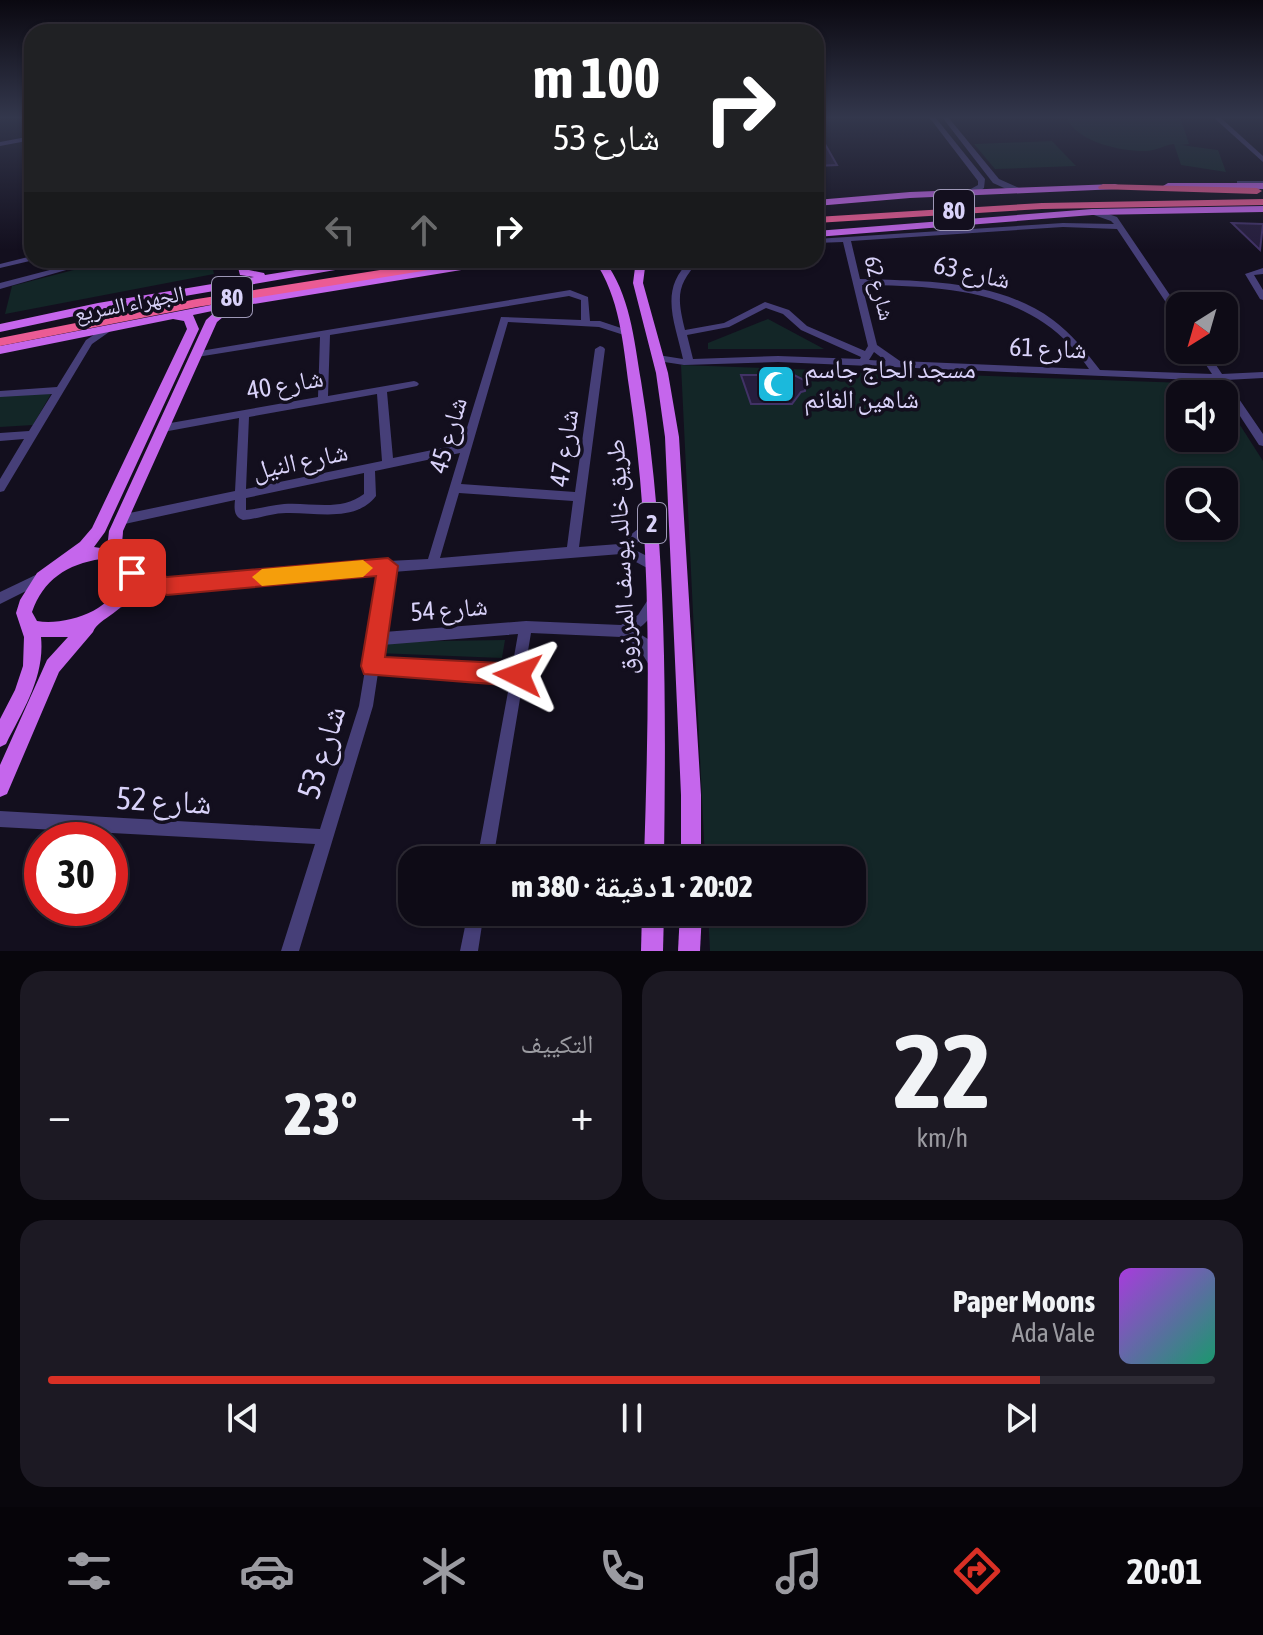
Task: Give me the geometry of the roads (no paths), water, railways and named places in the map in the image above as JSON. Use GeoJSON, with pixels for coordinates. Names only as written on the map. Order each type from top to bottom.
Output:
{"type":"FeatureCollection","features":[{"type":"Feature","properties":{"kind":"highway"},"geometry":{"type":"LineString","coordinates":[[1103,187],[1263,189]]}},
{"type":"Feature","properties":{"kind":"highway","name":"80"},"geometry":{"type":"LineString","coordinates":[[824,212],[985,201],[1263,189]]}},
{"type":"Feature","properties":{"kind":"highway","name":"80"},"geometry":{"type":"LineString","coordinates":[[824,220],[1042,206],[1263,202]]}},
{"type":"Feature","properties":{"kind":"highway"},"geometry":{"type":"LineString","coordinates":[[824,234],[1027,211],[1068,213]]}},
{"type":"Feature","properties":{"kind":"highway","name":"الجهراء السريع"},"geometry":{"type":"LineString","coordinates":[[0,335],[197,296],[372,268]]}},
{"type":"Feature","properties":{"kind":"highway","name":"الجهراء السريع"},"geometry":{"type":"LineString","coordinates":[[0,342],[228,297],[415,268]]}},
{"type":"Feature","properties":{"kind":"main road"},"geometry":{"type":"LineString","coordinates":[[824,202],[1103,187],[1223,185],[1263,189]]}},
{"type":"Feature","properties":{"kind":"main road"},"geometry":{"type":"LineString","coordinates":[[1068,213],[1092,212],[1118,219],[1263,209]]}},
{"type":"Feature","properties":{"kind":"main road"},"geometry":{"type":"LineString","coordinates":[[228,275],[230,268]]}},
{"type":"Feature","properties":{"kind":"main road"},"geometry":{"type":"LineString","coordinates":[[200,289],[228,275],[235,277],[241,268]]}},
{"type":"Feature","properties":{"kind":"main road"},"geometry":{"type":"LineString","coordinates":[[245,268],[255,275],[308,270]]}},
{"type":"Feature","properties":{"kind":"main road","name":"الجهراء السريع"},"geometry":{"type":"LineString","coordinates":[[0,328],[322,268]]}},
{"type":"Feature","properties":{"kind":"main road","name":"الجهراء السريع"},"geometry":{"type":"LineString","coordinates":[[0,350],[252,300],[454,268]]}},
{"type":"Feature","properties":{"kind":"main road","name":"طريق خالد يوسف المرزوق"},"geometry":{"type":"LineString","coordinates":[[605,268],[613,279],[627,333],[644,431],[652,523],[654,846]]}},
{"type":"Feature","properties":{"kind":"main road","name":"2"},"geometry":{"type":"LineString","coordinates":[[640,268],[638,283],[660,365],[672,437],[690,846]]}},
{"type":"Feature","properties":{"kind":"main road","name":"80"},"geometry":{"type":"LineString","coordinates":[[65,562],[98,532],[201,328],[220,311],[252,300]]}},
{"type":"Feature","properties":{"kind":"main road","name":"80"},"geometry":{"type":"LineString","coordinates":[[158,317],[189,318],[201,328]]}},
{"type":"Feature","properties":{"kind":"main road","name":"80"},"geometry":{"type":"LineString","coordinates":[[122,563],[114,539],[120,520],[197,354],[201,328]]}},
{"type":"Feature","properties":{"kind":"main road"},"geometry":{"type":"LineString","coordinates":[[131,462],[134,467],[147,461]]}},
{"type":"Feature","properties":{"kind":"main road"},"geometry":{"type":"LineString","coordinates":[[0,738],[34,661],[35,638],[25,617],[28,596],[47,573],[65,562],[101,553],[122,563],[124,586],[102,614],[58,658],[9,748],[0,787]]}},
{"type":"Feature","properties":{"kind":"main road"},"geometry":{"type":"LineString","coordinates":[[25,617],[46,633],[66,632],[102,614]]}},
{"type":"Feature","properties":{"kind":"main road"},"geometry":{"type":"LineString","coordinates":[[652,951],[653,926]]}},
{"type":"Feature","properties":{"kind":"main road"},"geometry":{"type":"LineString","coordinates":[[689,951],[690,926]]}},
{"type":"Feature","properties":{"kind":"street"},"geometry":{"type":"LineString","coordinates":[[966,161],[980,179],[981,186],[970,193]]}},
{"type":"Feature","properties":{"kind":"street"},"geometry":{"type":"LineString","coordinates":[[981,161],[994,178],[1016,190]]}},
{"type":"Feature","properties":{"kind":"street"},"geometry":{"type":"LineString","coordinates":[[980,179],[994,178]]}},
{"type":"Feature","properties":{"kind":"street"},"geometry":{"type":"LineString","coordinates":[[824,236],[846,239],[1101,223],[1118,219],[1166,295]]}},
{"type":"Feature","properties":{"kind":"street","name":"شارع 62"},"geometry":{"type":"LineString","coordinates":[[894,225],[892,231],[851,235],[846,239],[859,282],[868,355],[897,364]]}},
{"type":"Feature","properties":{"kind":"street"},"geometry":{"type":"LineString","coordinates":[[0,266],[24,260]]}},
{"type":"Feature","properties":{"kind":"street"},"geometry":{"type":"LineString","coordinates":[[0,286],[67,268]]}},
{"type":"Feature","properties":{"kind":"street"},"geometry":{"type":"LineString","coordinates":[[686,268],[679,274],[674,287],[687,362]]}},
{"type":"Feature","properties":{"kind":"street"},"geometry":{"type":"LineString","coordinates":[[1263,271],[1249,274],[1263,297]]}},
{"type":"Feature","properties":{"kind":"street","name":"شارع 63"},"geometry":{"type":"LineString","coordinates":[[859,282],[944,285],[1003,297],[1062,330],[1082,350],[1096,372]]}},
{"type":"Feature","properties":{"kind":"street"},"geometry":{"type":"LineString","coordinates":[[197,354],[576,294],[585,299],[586,323]]}},
{"type":"Feature","properties":{"kind":"street"},"geometry":{"type":"LineString","coordinates":[[499,305],[504,319],[600,324],[627,333]]}},
{"type":"Feature","properties":{"kind":"street"},"geometry":{"type":"LineString","coordinates":[[683,333],[726,325],[765,305],[786,312],[804,328],[868,355]]}},
{"type":"Feature","properties":{"kind":"street"},"geometry":{"type":"LineString","coordinates":[[600,324],[614,319],[621,310]]}},
{"type":"Feature","properties":{"kind":"street","name":"شارع 45"},"geometry":{"type":"LineString","coordinates":[[433,562],[504,319]]}},
{"type":"Feature","properties":{"kind":"street"},"geometry":{"type":"LineString","coordinates":[[0,488],[89,342],[113,326]]}},
{"type":"Feature","properties":{"kind":"street"},"geometry":{"type":"LineString","coordinates":[[323,400],[325,334]]}},
{"type":"Feature","properties":{"kind":"street"},"geometry":{"type":"LineString","coordinates":[[69,335],[89,342]]}},
{"type":"Feature","properties":{"kind":"street","name":"شارع 47"},"geometry":{"type":"LineString","coordinates":[[572,552],[600,349]]}},
{"type":"Feature","properties":{"kind":"street","name":"شارع 61"},"geometry":{"type":"LineString","coordinates":[[660,365],[868,355],[897,364],[1263,375]]}},
{"type":"Feature","properties":{"kind":"street"},"geometry":{"type":"LineString","coordinates":[[1211,364],[1263,442]]}},
{"type":"Feature","properties":{"kind":"street","name":"شارع 40"},"geometry":{"type":"LineString","coordinates":[[163,428],[414,384]]}},
{"type":"Feature","properties":{"kind":"street"},"geometry":{"type":"LineString","coordinates":[[0,394],[60,390]]}},
{"type":"Feature","properties":{"kind":"street"},"geometry":{"type":"LineString","coordinates":[[382,390],[388,465]]}},
{"type":"Feature","properties":{"kind":"street"},"geometry":{"type":"LineString","coordinates":[[240,496],[244,413]]}},
{"type":"Feature","properties":{"kind":"street"},"geometry":{"type":"LineString","coordinates":[[0,437],[32,435]]}},
{"type":"Feature","properties":{"kind":"street","name":"شارع النيل"},"geometry":{"type":"LineString","coordinates":[[120,520],[467,447]]}},
{"type":"Feature","properties":{"kind":"street","name":"شارع النيل"},"geometry":{"type":"LineString","coordinates":[[240,496],[243,515],[289,508],[325,511],[369,499],[369,469]]}},
{"type":"Feature","properties":{"kind":"street"},"geometry":{"type":"LineString","coordinates":[[455,488],[579,497]]}},
{"type":"Feature","properties":{"kind":"street"},"geometry":{"type":"LineString","coordinates":[[622,549],[652,523]]}},
{"type":"Feature","properties":{"kind":"street"},"geometry":{"type":"LineString","coordinates":[[102,614],[137,594],[167,586],[388,566],[622,549],[653,565]]}},
{"type":"Feature","properties":{"kind":"street"},"geometry":{"type":"LineString","coordinates":[[122,563],[141,579],[167,586]]}},
{"type":"Feature","properties":{"kind":"street","name":"شارع 53"},"geometry":{"type":"LineString","coordinates":[[290,951],[366,706],[388,566]]}},
{"type":"Feature","properties":{"kind":"street"},"geometry":{"type":"LineString","coordinates":[[0,599],[47,573]]}},
{"type":"Feature","properties":{"kind":"street"},"geometry":{"type":"LineString","coordinates":[[0,599],[14,603],[25,617]]}},
{"type":"Feature","properties":{"kind":"street"},"geometry":{"type":"LineString","coordinates":[[653,600],[643,619],[623,631],[643,643],[655,662]]}},
{"type":"Feature","properties":{"kind":"street","name":"شارع 54"},"geometry":{"type":"LineString","coordinates":[[376,639],[526,627],[623,631]]}},
{"type":"Feature","properties":{"kind":"street","name":"شارع 54"},"geometry":{"type":"LineString","coordinates":[[487,846],[526,627]]}},
{"type":"Feature","properties":{"kind":"street"},"geometry":{"type":"LineString","coordinates":[[372,666],[518,675]]}},
{"type":"Feature","properties":{"kind":"street","name":"شارع 52"},"geometry":{"type":"LineString","coordinates":[[0,819],[324,837]]}},
{"type":"Feature","properties":{"kind":"street"},"geometry":{"type":"LineString","coordinates":[[469,951],[473,926]]}},
{"type":"Feature","properties":{"kind":"place","name":"مسجد الحاج جاسم شاهين الغانم"},"geometry":{"type":"Point","coordinates":[776,384]}}]}
